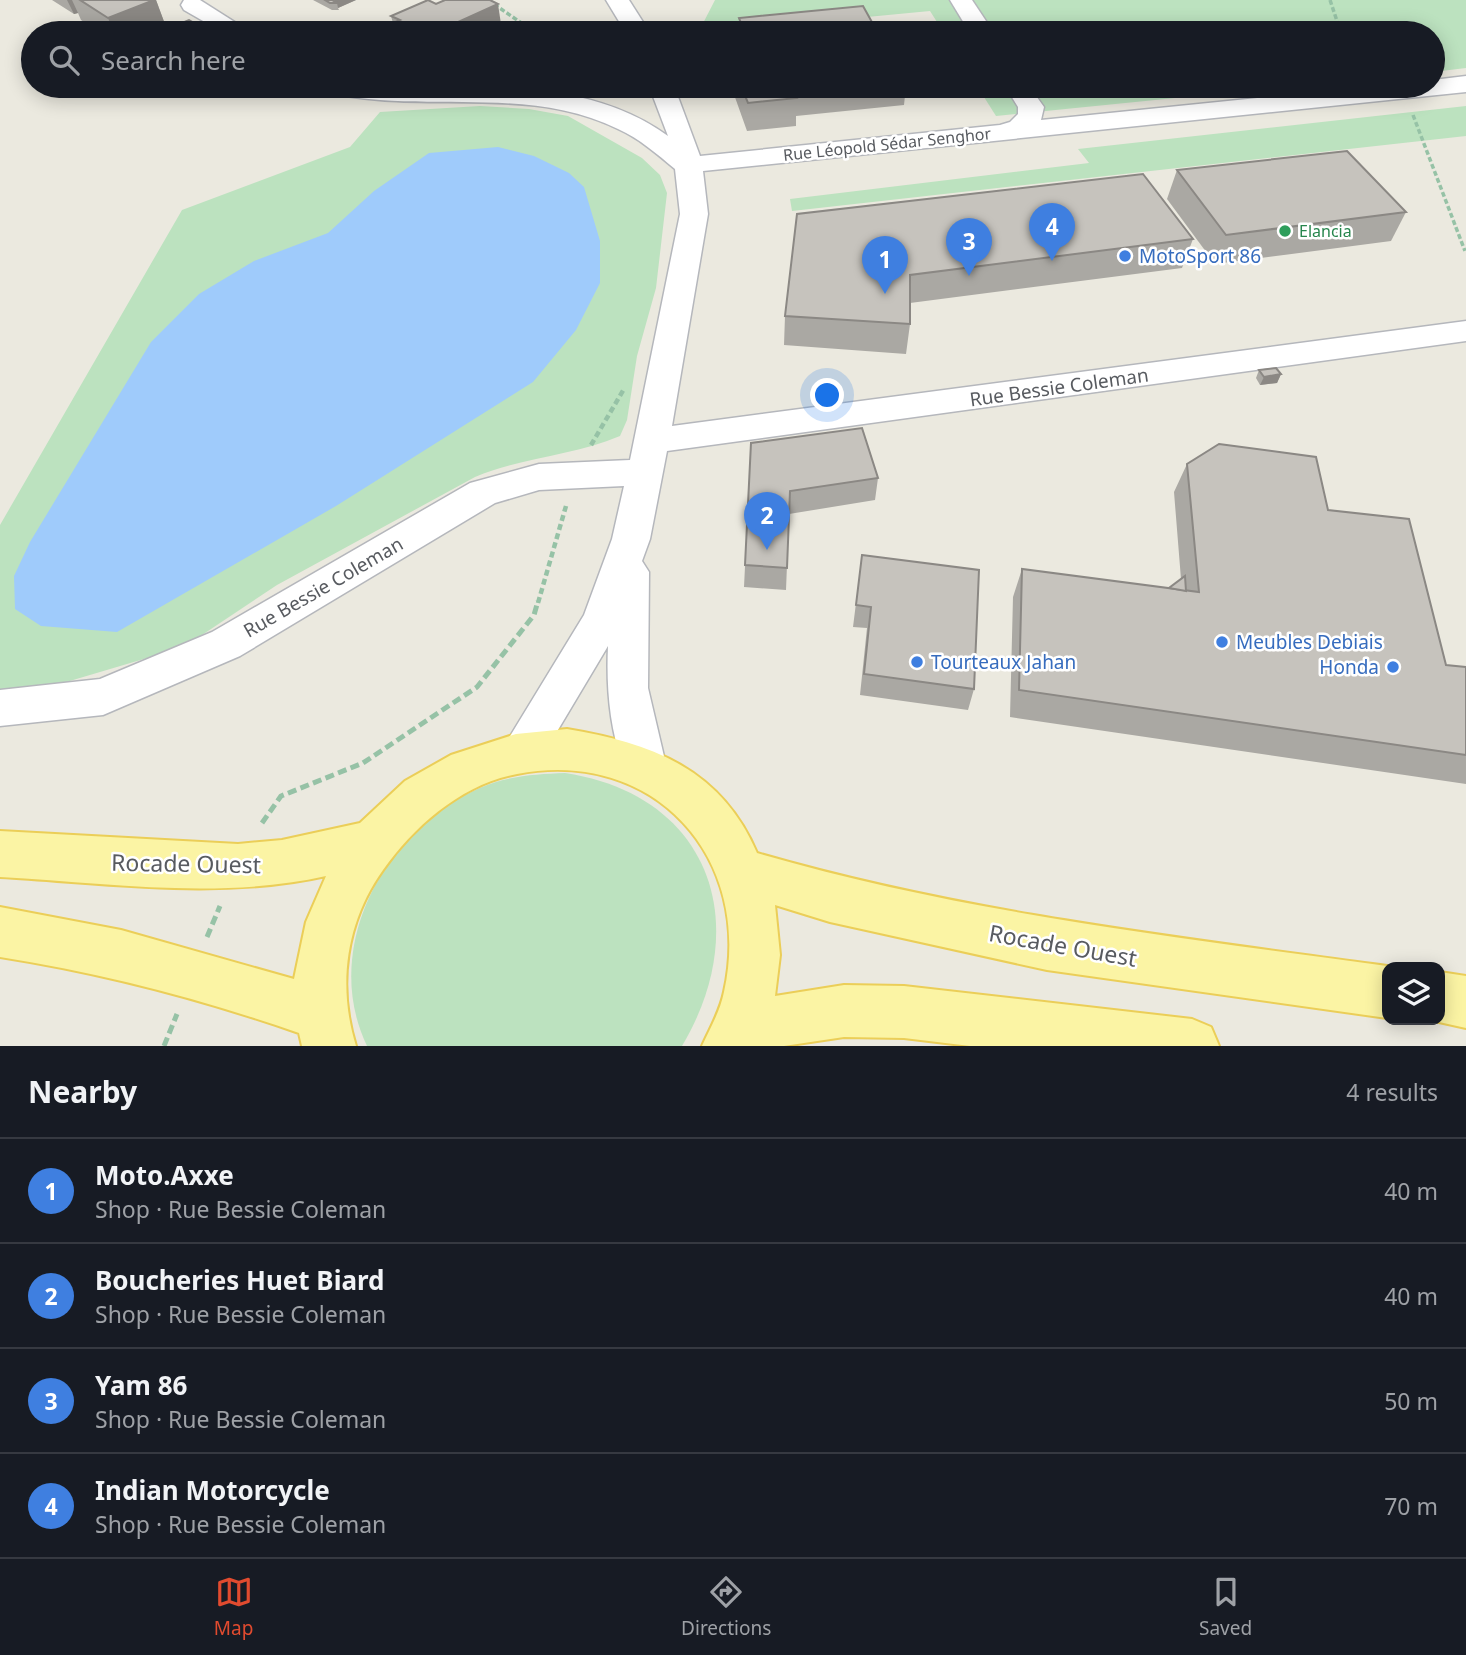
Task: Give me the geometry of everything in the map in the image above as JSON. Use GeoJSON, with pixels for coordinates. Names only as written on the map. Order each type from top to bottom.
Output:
{"type":"FeatureCollection","features":[{"type":"Feature","properties":{"kind":"main road"},"geometry":{"type":"LineString","coordinates":[[324,1030],[319,962],[338,896],[370,843],[416,798],[470,766],[522,751],[579,748],[644,765],[688,793],[718,825],[743,873],[755,927],[752,983],[733,1039]]}},
{"type":"Feature","properties":{"kind":"main road","name":"Rocade Ouest"},"geometry":{"type":"LineString","coordinates":[[0,854],[237,867],[282,863],[370,843]]}},
{"type":"Feature","properties":{"kind":"main road","name":"Rocade Ouest"},"geometry":{"type":"LineString","coordinates":[[743,873],[830,898],[1047,945],[1382,991]]}},
{"type":"Feature","properties":{"kind":"main road"},"geometry":{"type":"LineString","coordinates":[[0,932],[52,939],[246,988],[324,1030]]}},
{"type":"Feature","properties":{"kind":"main road"},"geometry":{"type":"LineString","coordinates":[[1445,999],[1466,1002]]}},
{"type":"Feature","properties":{"kind":"main road"},"geometry":{"type":"LineString","coordinates":[[733,1039],[791,1018],[844,1011],[904,1012],[1192,1046]]}},
{"type":"Feature","properties":{"kind":"street"},"geometry":{"type":"LineString","coordinates":[[617,0],[632,21]]}},
{"type":"Feature","properties":{"kind":"street"},"geometry":{"type":"LineString","coordinates":[[961,0],[974,21]]}},
{"type":"Feature","properties":{"kind":"street"},"geometry":{"type":"LineString","coordinates":[[192,5],[219,21]]}},
{"type":"Feature","properties":{"kind":"street","name":"Rue Léopold Sédar Senghor"},"geometry":{"type":"LineString","coordinates":[[1445,86],[1466,84]]}},
{"type":"Feature","properties":{"kind":"street"},"geometry":{"type":"LineString","coordinates":[[538,98],[569,102],[609,115],[649,135],[687,165]]}},
{"type":"Feature","properties":{"kind":"street"},"geometry":{"type":"LineString","coordinates":[[522,751],[584,654],[603,616],[631,539],[694,214],[693,183],[679,124],[667,98]]}},
{"type":"Feature","properties":{"kind":"street"},"geometry":{"type":"LineString","coordinates":[[1009,131],[1020,128],[1031,116],[1031,107],[1025,98]]}},
{"type":"Feature","properties":{"kind":"street","name":"Rue Léopold Sédar Senghor"},"geometry":{"type":"LineString","coordinates":[[687,165],[1339,98]]}},
{"type":"Feature","properties":{"kind":"street","name":"Rue Bessie Coleman"},"geometry":{"type":"LineString","coordinates":[[0,708],[103,697],[226,644],[483,493],[538,477],[648,456],[1466,331]]}},
{"type":"Feature","properties":{"kind":"street"},"geometry":{"type":"LineString","coordinates":[[631,539],[627,688],[644,765]]}},
{"type":"Feature","properties":{"kind":"path"},"geometry":{"type":"LineString","coordinates":[[488,0],[519,21]]}},
{"type":"Feature","properties":{"kind":"path"},"geometry":{"type":"LineString","coordinates":[[1330,0],[1337,21]]}},
{"type":"Feature","properties":{"kind":"path"},"geometry":{"type":"LineString","coordinates":[[1407,98],[1465,251]]}},
{"type":"Feature","properties":{"kind":"path"},"geometry":{"type":"LineString","coordinates":[[259,828],[281,796],[363,763],[477,687],[534,615],[567,504]]}},
{"type":"Feature","properties":{"kind":"path"},"geometry":{"type":"LineString","coordinates":[[201,951],[222,901]]}},
{"type":"Feature","properties":{"kind":"path"},"geometry":{"type":"LineString","coordinates":[[164,1046],[181,1004]]}},
{"type":"Feature","properties":{"kind":"green space"},"geometry":{"type":"Polygon","coordinates":[[[715,0],[1466,0],[1466,68],[1445,71],[1445,21],[936,21],[930,11],[825,21],[704,21],[715,0]]]}},
{"type":"Feature","properties":{"kind":"green space"},"geometry":{"type":"Polygon","coordinates":[[[985,98],[1175,98],[996,116],[985,98]]]}},
{"type":"Feature","properties":{"kind":"green space"},"geometry":{"type":"Polygon","coordinates":[[[480,106],[529,109],[568,116],[642,158],[660,175],[667,193],[656,288],[637,356],[627,420],[620,436],[475,477],[277,585],[202,635],[164,653],[63,683],[0,690],[0,525],[182,210],[350,147],[380,112],[480,106]]]}},
{"type":"Feature","properties":{"kind":"green space"},"geometry":{"type":"Polygon","coordinates":[[[1466,106],[1466,136],[792,211],[790,199],[1089,163],[1078,149],[1466,106]]]}},
{"type":"Feature","properties":{"kind":"green space"},"geometry":{"type":"Polygon","coordinates":[[[565,773],[615,786],[655,808],[685,837],[705,872],[715,912],[715,955],[704,1000],[682,1046],[367,1046],[354,1006],[352,966],[359,925],[374,887],[397,853],[425,823],[459,799],[496,782],[530,775],[565,773]]]}},
{"type":"Feature","properties":{"kind":"water"},"geometry":{"type":"Polygon","coordinates":[[[498,147],[534,156],[569,173],[584,187],[600,241],[600,283],[576,330],[533,382],[336,506],[117,632],[41,626],[15,609],[14,576],[30,542],[151,342],[199,294],[254,261],[328,233],[374,191],[429,153],[498,147]]]}},
{"type":"Feature","properties":{"kind":"building"},"geometry":{"type":"Polygon","coordinates":[[[80,0],[154,0],[108,18],[80,0]]]}},
{"type":"Feature","properties":{"kind":"building"},"geometry":{"type":"Polygon","coordinates":[[[428,0],[436,4],[445,0],[490,0],[498,4],[460,21],[398,21],[400,20],[391,16],[428,0]]]}},
{"type":"Feature","properties":{"kind":"building"},"geometry":{"type":"Polygon","coordinates":[[[863,6],[871,21],[740,21],[739,18],[863,6]]]}},
{"type":"Feature","properties":{"kind":"building"},"geometry":{"type":"Polygon","coordinates":[[[746,98],[797,98],[748,103],[746,98]]]}},
{"type":"Feature","properties":{"kind":"building"},"geometry":{"type":"Polygon","coordinates":[[[1347,151],[1406,212],[1226,235],[1177,170],[1347,151]]]}},
{"type":"Feature","properties":{"kind":"building"},"geometry":{"type":"Polygon","coordinates":[[[1143,174],[1193,239],[910,275],[910,324],[785,316],[797,214],[1143,174]]]}},
{"type":"Feature","properties":{"kind":"building"},"geometry":{"type":"Polygon","coordinates":[[[1276,368],[1281,374],[1264,377],[1259,370],[1276,368]]]}},
{"type":"Feature","properties":{"kind":"building"},"geometry":{"type":"Polygon","coordinates":[[[862,428],[878,478],[790,491],[787,568],[745,565],[751,443],[862,428]]]}},
{"type":"Feature","properties":{"kind":"building"},"geometry":{"type":"Polygon","coordinates":[[[1219,444],[1316,457],[1328,510],[1409,519],[1446,665],[1466,667],[1466,755],[1019,690],[1022,569],[1199,592],[1187,464],[1219,444]]]}},
{"type":"Feature","properties":{"kind":"building","name":"Tourteaux Jahan"},"geometry":{"type":"Polygon","coordinates":[[[862,555],[979,570],[974,689],[864,674],[871,607],[856,605],[862,555]]]}},
{"type":"Feature","properties":{"kind":"building"},"geometry":{"type":"Polygon","coordinates":[[[1185,576],[1186,591],[1169,588],[1185,576]]]}},
{"type":"Feature","properties":{"kind":"place","name":"Elancia"},"geometry":{"type":"Point","coordinates":[1285,231]}},
{"type":"Feature","properties":{"kind":"place","name":"MotoSport 86"},"geometry":{"type":"Point","coordinates":[1125,256]}},
{"type":"Feature","properties":{"kind":"place","name":"Indian Motorcycle"},"geometry":{"type":"Point","coordinates":[1052,261]}},
{"type":"Feature","properties":{"kind":"place","name":"Yam 86"},"geometry":{"type":"Point","coordinates":[969,276]}},
{"type":"Feature","properties":{"kind":"place","name":"Moto.Axxe"},"geometry":{"type":"Point","coordinates":[885,294]}},
{"type":"Feature","properties":{"kind":"place","name":"Boucheries Huet Biard"},"geometry":{"type":"Point","coordinates":[767,550]}},
{"type":"Feature","properties":{"kind":"place","name":"Meubles Debiais"},"geometry":{"type":"Point","coordinates":[1222,642]}},
{"type":"Feature","properties":{"kind":"place","name":"Tourteaux Jahan"},"geometry":{"type":"Point","coordinates":[917,662]}},
{"type":"Feature","properties":{"kind":"place","name":"Honda"},"geometry":{"type":"Point","coordinates":[1393,667]}}]}
